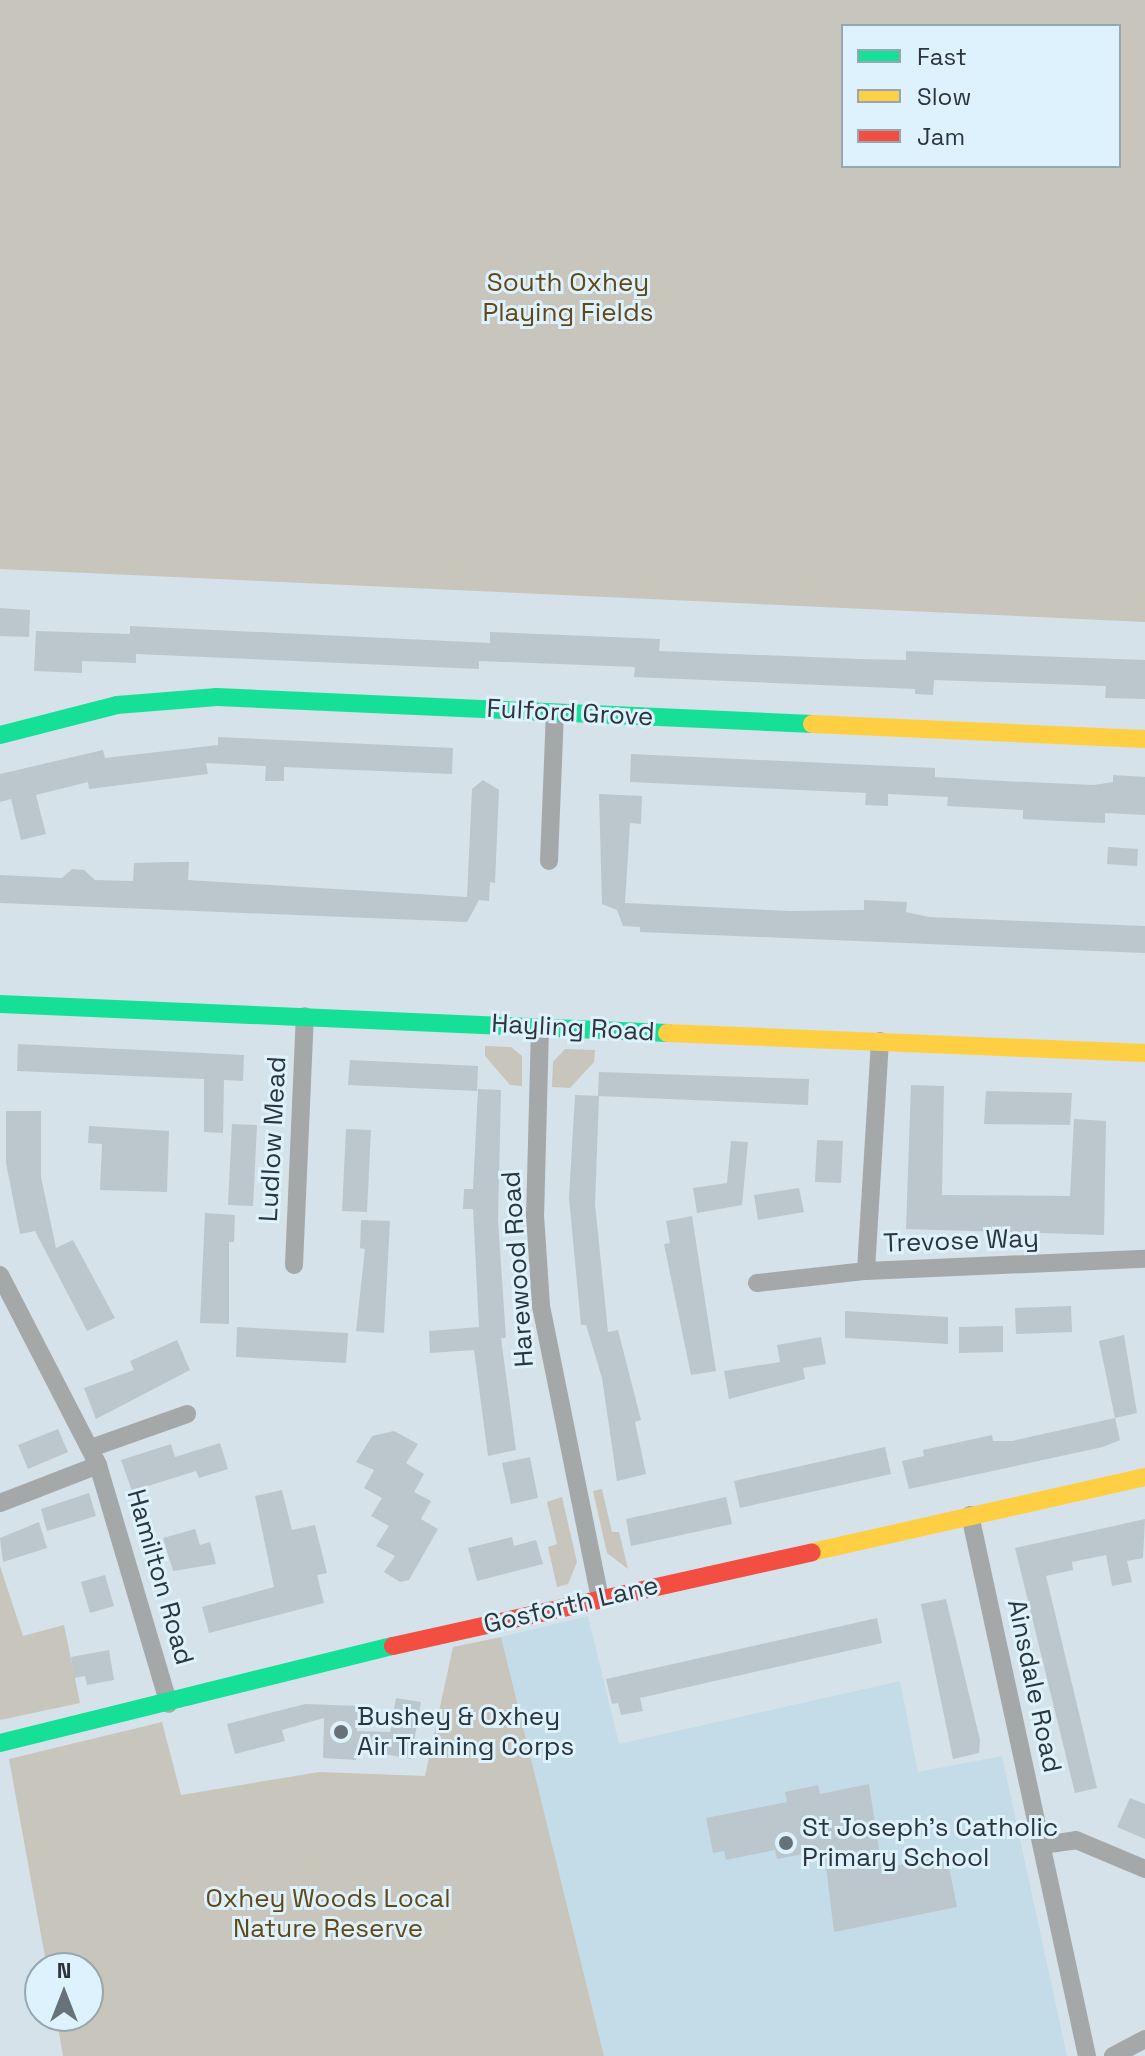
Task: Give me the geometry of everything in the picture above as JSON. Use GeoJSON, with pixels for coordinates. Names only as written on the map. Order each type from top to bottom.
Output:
{"type":"FeatureCollection","features":[{"type":"Feature","properties":{"kind":"street","name":"Fulford Grove"},"geometry":{"type":"LineString","coordinates":[[0,735],[117,705],[174,698],[1145,739]]}},
{"type":"Feature","properties":{"kind":"street"},"geometry":{"type":"LineString","coordinates":[[549,861],[555,713]]}},
{"type":"Feature","properties":{"kind":"street","name":"Hayling Road"},"geometry":{"type":"LineString","coordinates":[[0,1004],[1145,1053]]}},
{"type":"Feature","properties":{"kind":"street","name":"Ludlow Mead"},"geometry":{"type":"LineString","coordinates":[[294,1265],[305,1016]]}},
{"type":"Feature","properties":{"kind":"street","name":"Harewood Road"},"geometry":{"type":"LineString","coordinates":[[540,1027],[535,1215],[541,1306],[600,1599]]}},
{"type":"Feature","properties":{"kind":"street","name":"Trevose Way"},"geometry":{"type":"LineString","coordinates":[[880,1041],[866,1271],[1145,1259]]}},
{"type":"Feature","properties":{"kind":"street"},"geometry":{"type":"LineString","coordinates":[[757,1283],[866,1271]]}},
{"type":"Feature","properties":{"kind":"street","name":"Hamilton Road"},"geometry":{"type":"LineString","coordinates":[[0,1275],[95,1456],[169,1704]]}},
{"type":"Feature","properties":{"kind":"street","name":"Hamilton Road"},"geometry":{"type":"LineString","coordinates":[[0,1503],[187,1414]]}},
{"type":"Feature","properties":{"kind":"street","name":"Gosforth Lane"},"geometry":{"type":"LineString","coordinates":[[0,1743],[600,1599],[1145,1477]]}},
{"type":"Feature","properties":{"kind":"street","name":"Ainsdale Road"},"geometry":{"type":"LineString","coordinates":[[970,1515],[1087,2056]]}},
{"type":"Feature","properties":{"kind":"street"},"geometry":{"type":"LineString","coordinates":[[1042,1845],[1076,1840],[1145,1869]]}},
{"type":"Feature","properties":{"kind":"street"},"geometry":{"type":"LineString","coordinates":[[1113,2056],[1145,2039]]}},
{"type":"Feature","properties":{"kind":"shaded area","name":"St Joseph's Catholic Primary School"},"geometry":{"type":"Polygon","coordinates":[[[588,1616],[619,1744],[900,1681],[918,1772],[1002,1756],[1067,2056],[604,2056],[501,1637],[588,1616]]]}},
{"type":"Feature","properties":{"kind":"green space","name":"South Oxhey Playing Fields"},"geometry":{"type":"Polygon","coordinates":[[[0,0],[1145,0],[1145,622],[0,569],[0,0]]]}},
{"type":"Feature","properties":{"kind":"green space"},"geometry":{"type":"Polygon","coordinates":[[[485,1046],[511,1047],[522,1056],[522,1086],[510,1085],[485,1056],[485,1046]]]}},
{"type":"Feature","properties":{"kind":"green space"},"geometry":{"type":"Polygon","coordinates":[[[565,1049],[595,1050],[594,1062],[570,1088],[552,1087],[553,1062],[565,1049]]]}},
{"type":"Feature","properties":{"kind":"green space"},"geometry":{"type":"Polygon","coordinates":[[[602,1489],[612,1532],[619,1532],[628,1569],[607,1553],[593,1491],[602,1489]]]}},
{"type":"Feature","properties":{"kind":"green space"},"geometry":{"type":"Polygon","coordinates":[[[562,1497],[577,1562],[568,1584],[557,1587],[548,1547],[557,1544],[547,1502],[562,1497]]]}},
{"type":"Feature","properties":{"kind":"green space"},"geometry":{"type":"Polygon","coordinates":[[[0,1566],[23,1636],[64,1625],[80,1703],[0,1720],[0,1566]]]}},
{"type":"Feature","properties":{"kind":"green space","name":"Oxhey Woods Local Nature Reserve"},"geometry":{"type":"Polygon","coordinates":[[[501,1637],[604,2056],[63,2056],[59,2032],[104,2032],[104,1952],[44,1952],[9,1759],[162,1722],[181,1795],[319,1772],[425,1776],[453,1647],[501,1637]]]}},
{"type":"Feature","properties":{"kind":"building"},"geometry":{"type":"Polygon","coordinates":[[[0,608],[30,610],[29,637],[0,636],[0,608]]]}},
{"type":"Feature","properties":{"kind":"building"},"geometry":{"type":"Polygon","coordinates":[[[130,626],[490,643],[490,632],[660,639],[659,651],[860,659],[906,660],[906,651],[1145,660],[1145,699],[1105,698],[1106,686],[934,680],[933,695],[915,694],[915,689],[634,677],[635,667],[479,661],[479,669],[136,654],[136,663],[82,661],[82,673],[34,671],[36,631],[130,634],[130,626]]]}},
{"type":"Feature","properties":{"kind":"building"},"geometry":{"type":"Polygon","coordinates":[[[218,737],[453,748],[452,774],[284,767],[284,781],[265,781],[266,766],[206,763],[208,774],[89,789],[88,782],[36,795],[46,834],[21,840],[11,799],[0,802],[0,774],[103,750],[105,758],[218,745],[218,737]]]}},
{"type":"Feature","properties":{"kind":"building"},"geometry":{"type":"Polygon","coordinates":[[[631,754],[935,768],[935,777],[1003,781],[1094,785],[1113,782],[1113,775],[1145,777],[1145,815],[1105,813],[1105,823],[1023,819],[1023,810],[947,806],[948,797],[888,794],[888,806],[865,805],[866,793],[630,782],[631,754]]]}},
{"type":"Feature","properties":{"kind":"building"},"geometry":{"type":"Polygon","coordinates":[[[483,780],[499,790],[495,883],[490,882],[489,901],[479,900],[467,922],[0,903],[0,875],[62,878],[72,869],[84,870],[95,880],[133,881],[134,863],[171,862],[189,862],[188,880],[467,897],[472,789],[483,780]]]}},
{"type":"Feature","properties":{"kind":"building"},"geometry":{"type":"Polygon","coordinates":[[[599,794],[642,796],[641,824],[630,823],[625,903],[790,911],[864,910],[864,900],[907,902],[906,912],[929,917],[1145,926],[1145,953],[640,932],[640,927],[623,926],[617,910],[602,904],[599,794]]]}},
{"type":"Feature","properties":{"kind":"building"},"geometry":{"type":"Polygon","coordinates":[[[1108,847],[1138,849],[1137,866],[1107,864],[1108,847]]]}},
{"type":"Feature","properties":{"kind":"building"},"geometry":{"type":"Polygon","coordinates":[[[18,1044],[244,1055],[243,1081],[224,1080],[223,1133],[204,1132],[204,1079],[17,1071],[18,1044]]]}},
{"type":"Feature","properties":{"kind":"building"},"geometry":{"type":"Polygon","coordinates":[[[350,1060],[478,1066],[477,1091],[348,1085],[350,1060]]]}},
{"type":"Feature","properties":{"kind":"building"},"geometry":{"type":"Polygon","coordinates":[[[599,1072],[809,1079],[808,1105],[598,1096],[599,1072]]]}},
{"type":"Feature","properties":{"kind":"building"},"geometry":{"type":"Polygon","coordinates":[[[911,1085],[944,1086],[942,1195],[1070,1196],[1074,1119],[1106,1121],[1104,1235],[906,1229],[911,1085]]]}},
{"type":"Feature","properties":{"kind":"building"},"geometry":{"type":"Polygon","coordinates":[[[478,1089],[501,1090],[498,1220],[506,1338],[501,1338],[516,1450],[488,1456],[474,1350],[430,1353],[429,1331],[479,1327],[473,1209],[463,1209],[464,1189],[473,1189],[478,1089]]]}},
{"type":"Feature","properties":{"kind":"building"},"geometry":{"type":"Polygon","coordinates":[[[986,1091],[1072,1093],[1070,1125],[984,1124],[986,1091]]]}},
{"type":"Feature","properties":{"kind":"building"},"geometry":{"type":"Polygon","coordinates":[[[575,1095],[599,1096],[595,1204],[608,1332],[618,1330],[641,1420],[635,1422],[646,1474],[617,1481],[602,1378],[586,1325],[581,1325],[569,1198],[575,1095]]]}},
{"type":"Feature","properties":{"kind":"building"},"geometry":{"type":"Polygon","coordinates":[[[6,1111],[41,1111],[41,1177],[56,1248],[73,1240],[115,1318],[87,1331],[35,1231],[20,1234],[6,1163],[6,1111]]]}},
{"type":"Feature","properties":{"kind":"building"},"geometry":{"type":"Polygon","coordinates":[[[232,1124],[257,1125],[253,1206],[228,1205],[232,1124]]]}},
{"type":"Feature","properties":{"kind":"building"},"geometry":{"type":"Polygon","coordinates":[[[89,1126],[169,1131],[167,1192],[100,1190],[102,1144],[88,1143],[89,1126]]]}},
{"type":"Feature","properties":{"kind":"building"},"geometry":{"type":"Polygon","coordinates":[[[346,1129],[371,1130],[367,1212],[342,1211],[346,1129]]]}},
{"type":"Feature","properties":{"kind":"building"},"geometry":{"type":"Polygon","coordinates":[[[817,1140],[843,1141],[841,1183],[815,1182],[817,1140]]]}},
{"type":"Feature","properties":{"kind":"building"},"geometry":{"type":"Polygon","coordinates":[[[731,1141],[748,1142],[742,1205],[697,1213],[693,1188],[727,1183],[731,1141]]]}},
{"type":"Feature","properties":{"kind":"building"},"geometry":{"type":"Polygon","coordinates":[[[799,1188],[804,1212],[758,1220],[754,1195],[799,1188]]]}},
{"type":"Feature","properties":{"kind":"building"},"geometry":{"type":"Polygon","coordinates":[[[205,1213],[235,1215],[234,1242],[229,1242],[229,1324],[200,1323],[205,1213]]]}},
{"type":"Feature","properties":{"kind":"building"},"geometry":{"type":"Polygon","coordinates":[[[692,1216],[716,1371],[691,1375],[664,1244],[670,1243],[666,1221],[692,1216]]]}},
{"type":"Feature","properties":{"kind":"building"},"geometry":{"type":"Polygon","coordinates":[[[361,1220],[390,1221],[384,1333],[356,1331],[365,1249],[360,1248],[361,1220]]]}},
{"type":"Feature","properties":{"kind":"building"},"geometry":{"type":"Polygon","coordinates":[[[1071,1306],[1072,1332],[1016,1334],[1015,1308],[1071,1306]]]}},
{"type":"Feature","properties":{"kind":"building"},"geometry":{"type":"Polygon","coordinates":[[[845,1311],[948,1317],[948,1344],[845,1338],[845,1311]]]}},
{"type":"Feature","properties":{"kind":"building"},"geometry":{"type":"Polygon","coordinates":[[[1003,1326],[1003,1352],[959,1353],[959,1327],[1003,1326]]]}},
{"type":"Feature","properties":{"kind":"building"},"geometry":{"type":"Polygon","coordinates":[[[237,1327],[348,1333],[346,1363],[236,1357],[237,1327]]]}},
{"type":"Feature","properties":{"kind":"building"},"geometry":{"type":"Polygon","coordinates":[[[1124,1335],[1137,1413],[1115,1418],[1099,1341],[1124,1335]]]}},
{"type":"Feature","properties":{"kind":"building"},"geometry":{"type":"Polygon","coordinates":[[[821,1337],[826,1364],[803,1368],[805,1379],[729,1399],[724,1371],[780,1362],[777,1345],[821,1337]]]}},
{"type":"Feature","properties":{"kind":"building"},"geometry":{"type":"Polygon","coordinates":[[[177,1340],[190,1370],[96,1419],[84,1388],[134,1370],[130,1361],[177,1340]]]}},
{"type":"Feature","properties":{"kind":"building"},"geometry":{"type":"Polygon","coordinates":[[[1115,1418],[1120,1440],[1103,1447],[909,1489],[902,1461],[924,1456],[923,1450],[992,1435],[993,1441],[1012,1441],[1115,1418]]]}},
{"type":"Feature","properties":{"kind":"building"},"geometry":{"type":"Polygon","coordinates":[[[58,1429],[68,1452],[28,1469],[18,1445],[58,1429]]]}},
{"type":"Feature","properties":{"kind":"building"},"geometry":{"type":"Polygon","coordinates":[[[394,1431],[418,1444],[406,1463],[424,1474],[414,1492],[431,1501],[421,1519],[438,1529],[409,1580],[400,1582],[384,1572],[395,1556],[376,1546],[389,1526],[371,1516],[382,1498],[364,1488],[374,1470],[356,1462],[372,1436],[394,1431]]]}},
{"type":"Feature","properties":{"kind":"building"},"geometry":{"type":"Polygon","coordinates":[[[220,1443],[228,1469],[199,1478],[196,1471],[132,1491],[121,1460],[171,1444],[175,1457],[220,1443]]]}},
{"type":"Feature","properties":{"kind":"building"},"geometry":{"type":"Polygon","coordinates":[[[885,1447],[891,1474],[740,1508],[734,1481],[885,1447]]]}},
{"type":"Feature","properties":{"kind":"building"},"geometry":{"type":"Polygon","coordinates":[[[530,1457],[538,1498],[511,1504],[502,1463],[530,1457]]]}},
{"type":"Feature","properties":{"kind":"building"},"geometry":{"type":"Polygon","coordinates":[[[282,1490],[292,1530],[315,1525],[327,1573],[317,1575],[324,1603],[209,1633],[202,1607],[274,1587],[255,1496],[282,1490]]]}},
{"type":"Feature","properties":{"kind":"building"},"geometry":{"type":"Polygon","coordinates":[[[89,1493],[96,1516],[47,1531],[41,1509],[89,1493]]]}},
{"type":"Feature","properties":{"kind":"building"},"geometry":{"type":"Polygon","coordinates":[[[726,1497],[732,1524],[631,1546],[626,1519],[726,1497]]]}},
{"type":"Feature","properties":{"kind":"building"},"geometry":{"type":"Polygon","coordinates":[[[1145,1519],[1143,1558],[1127,1561],[1132,1582],[1112,1586],[1106,1555],[1072,1562],[1073,1570],[1046,1576],[1097,1788],[1075,1793],[1015,1548],[1145,1519]]]}},
{"type":"Feature","properties":{"kind":"building"},"geometry":{"type":"Polygon","coordinates":[[[39,1522],[47,1548],[3,1562],[0,1538],[39,1522]]]}},
{"type":"Feature","properties":{"kind":"building"},"geometry":{"type":"Polygon","coordinates":[[[195,1529],[200,1545],[210,1542],[216,1564],[173,1571],[163,1538],[195,1529]]]}},
{"type":"Feature","properties":{"kind":"building"},"geometry":{"type":"Polygon","coordinates":[[[512,1537],[514,1546],[536,1540],[543,1564],[477,1581],[468,1548],[512,1537]]]}},
{"type":"Feature","properties":{"kind":"building"},"geometry":{"type":"Polygon","coordinates":[[[105,1575],[114,1606],[90,1613],[81,1582],[105,1575]]]}},
{"type":"Feature","properties":{"kind":"building"},"geometry":{"type":"Polygon","coordinates":[[[946,1599],[980,1740],[979,1753],[953,1759],[921,1604],[946,1599]]]}},
{"type":"Feature","properties":{"kind":"building"},"geometry":{"type":"Polygon","coordinates":[[[877,1618],[882,1643],[640,1698],[643,1711],[621,1715],[618,1703],[612,1704],[606,1679],[877,1618]]]}},
{"type":"Feature","properties":{"kind":"building"},"geometry":{"type":"Polygon","coordinates":[[[109,1650],[114,1680],[87,1685],[85,1676],[74,1678],[71,1657],[109,1650]]]}},
{"type":"Feature","properties":{"kind":"building"},"geometry":{"type":"Polygon","coordinates":[[[396,1698],[421,1702],[411,1759],[357,1749],[356,1760],[323,1758],[324,1718],[282,1730],[285,1741],[235,1754],[227,1724],[305,1704],[358,1706],[357,1731],[390,1732],[396,1698]]]}},
{"type":"Feature","properties":{"kind":"building"},"geometry":{"type":"Polygon","coordinates":[[[869,1784],[882,1869],[930,1858],[931,1865],[948,1862],[957,1907],[834,1932],[824,1850],[777,1859],[775,1850],[726,1860],[724,1851],[713,1853],[706,1818],[787,1802],[785,1792],[818,1785],[820,1794],[869,1784]]]}},
{"type":"Feature","properties":{"kind":"building"},"geometry":{"type":"Polygon","coordinates":[[[1130,1798],[1145,1804],[1145,1839],[1117,1827],[1130,1798]]]}},
{"type":"Feature","properties":{"kind":"traffic: fast"},"geometry":{"type":"LineString","coordinates":[[0,735],[117,705],[217,697],[812,724]]}},
{"type":"Feature","properties":{"kind":"traffic: fast"},"geometry":{"type":"LineString","coordinates":[[0,1004],[667,1033]]}},
{"type":"Feature","properties":{"kind":"traffic: fast"},"geometry":{"type":"LineString","coordinates":[[0,1743],[393,1646]]}},
{"type":"Feature","properties":{"kind":"traffic: slow"},"geometry":{"type":"LineString","coordinates":[[812,724],[1145,739]]}},
{"type":"Feature","properties":{"kind":"traffic: slow"},"geometry":{"type":"LineString","coordinates":[[667,1033],[1145,1053]]}},
{"type":"Feature","properties":{"kind":"traffic: slow"},"geometry":{"type":"LineString","coordinates":[[812,1552],[1145,1477]]}},
{"type":"Feature","properties":{"kind":"traffic: jam"},"geometry":{"type":"LineString","coordinates":[[393,1646],[812,1552]]}},
{"type":"Feature","properties":{"kind":"place","name":"Bushey & Oxhey Air Training Corps"},"geometry":{"type":"Point","coordinates":[341,1732]}},
{"type":"Feature","properties":{"kind":"place","name":"St Joseph's Catholic Primary School"},"geometry":{"type":"Point","coordinates":[786,1843]}}]}
